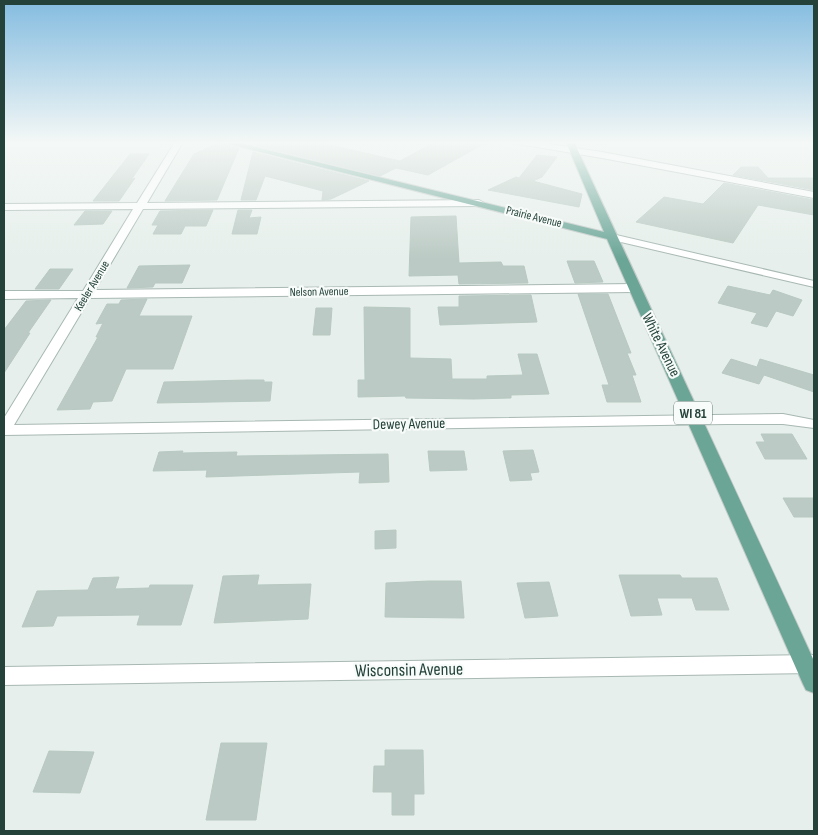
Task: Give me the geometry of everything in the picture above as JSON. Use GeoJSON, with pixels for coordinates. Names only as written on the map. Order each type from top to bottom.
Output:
{"type":"FeatureCollection","features":[{"type":"Feature","properties":{"kind":"main road","name":"Prairie Avenue"},"geometry":{"type":"LineString","coordinates":[[387,181],[612,236]]}},
{"type":"Feature","properties":{"kind":"main road","name":"White Avenue"},"geometry":{"type":"LineString","coordinates":[[588,181],[634,288],[810,664],[814,684]]}},
{"type":"Feature","properties":{"kind":"street","name":"Keeler Avenue"},"geometry":{"type":"LineString","coordinates":[[4,430],[155,181]]}},
{"type":"Feature","properties":{"kind":"street"},"geometry":{"type":"LineString","coordinates":[[745,181],[814,195]]}},
{"type":"Feature","properties":{"kind":"street"},"geometry":{"type":"LineString","coordinates":[[4,207],[478,203]]}},
{"type":"Feature","properties":{"kind":"street","name":"Prairie Avenue"},"geometry":{"type":"LineString","coordinates":[[612,236],[814,284]]}},
{"type":"Feature","properties":{"kind":"street","name":"Nelson Avenue"},"geometry":{"type":"LineString","coordinates":[[4,295],[634,288]]}},
{"type":"Feature","properties":{"kind":"street","name":"Dewey Avenue"},"geometry":{"type":"LineString","coordinates":[[4,430],[783,419],[814,424]]}},
{"type":"Feature","properties":{"kind":"street","name":"Wisconsin Avenue"},"geometry":{"type":"LineString","coordinates":[[4,676],[810,664]]}},
{"type":"Feature","properties":{"kind":"building"},"geometry":{"type":"Polygon","coordinates":[[[109,181],[133,181],[119,201],[93,201],[109,181]]]}},
{"type":"Feature","properties":{"kind":"building"},"geometry":{"type":"Polygon","coordinates":[[[177,181],[225,181],[217,200],[165,201],[177,181]]]}},
{"type":"Feature","properties":{"kind":"building"},"geometry":{"type":"Polygon","coordinates":[[[246,181],[263,181],[256,200],[241,200],[246,181]]]}},
{"type":"Feature","properties":{"kind":"building"},"geometry":{"type":"Polygon","coordinates":[[[284,181],[369,181],[331,199],[322,200],[323,191],[284,181]]]}},
{"type":"Feature","properties":{"kind":"building"},"geometry":{"type":"Polygon","coordinates":[[[507,181],[533,181],[582,194],[579,207],[488,190],[507,181]]]}},
{"type":"Feature","properties":{"kind":"building"},"geometry":{"type":"Polygon","coordinates":[[[765,181],[814,181],[814,190],[765,181]]]}},
{"type":"Feature","properties":{"kind":"building"},"geometry":{"type":"Polygon","coordinates":[[[724,183],[814,200],[814,215],[758,205],[733,243],[636,222],[664,197],[703,204],[724,183]]]}},
{"type":"Feature","properties":{"kind":"building"},"geometry":{"type":"Polygon","coordinates":[[[213,210],[206,226],[185,226],[181,234],[153,234],[158,225],[152,225],[160,211],[213,210]]]}},
{"type":"Feature","properties":{"kind":"building"},"geometry":{"type":"Polygon","coordinates":[[[238,210],[252,210],[249,218],[261,217],[257,234],[232,234],[238,210]]]}},
{"type":"Feature","properties":{"kind":"building"},"geometry":{"type":"Polygon","coordinates":[[[85,211],[112,211],[103,224],[74,225],[85,211]]]}},
{"type":"Feature","properties":{"kind":"building"},"geometry":{"type":"Polygon","coordinates":[[[456,216],[459,263],[501,262],[503,266],[524,266],[528,283],[459,284],[458,275],[409,276],[411,217],[456,216]]]}},
{"type":"Feature","properties":{"kind":"building"},"geometry":{"type":"Polygon","coordinates":[[[567,261],[594,261],[603,282],[575,283],[567,261]]]}},
{"type":"Feature","properties":{"kind":"building"},"geometry":{"type":"Polygon","coordinates":[[[190,265],[182,283],[155,283],[153,287],[127,288],[139,266],[190,265]]]}},
{"type":"Feature","properties":{"kind":"building"},"geometry":{"type":"Polygon","coordinates":[[[50,269],[73,269],[59,289],[35,289],[50,269]]]}},
{"type":"Feature","properties":{"kind":"building"},"geometry":{"type":"Polygon","coordinates":[[[728,286],[770,295],[773,290],[802,300],[793,316],[776,311],[767,327],[751,323],[757,313],[718,303],[728,286]]]}},
{"type":"Feature","properties":{"kind":"building"},"geometry":{"type":"Polygon","coordinates":[[[578,294],[608,294],[631,353],[627,353],[636,375],[632,375],[641,402],[607,402],[602,385],[609,385],[578,294]]]}},
{"type":"Feature","properties":{"kind":"building"},"geometry":{"type":"Polygon","coordinates":[[[531,295],[537,322],[440,325],[438,307],[459,307],[459,296],[531,295]]]}},
{"type":"Feature","properties":{"kind":"building"},"geometry":{"type":"Polygon","coordinates":[[[147,299],[139,316],[192,316],[173,369],[126,369],[112,401],[93,402],[90,409],[57,410],[98,337],[96,337],[103,323],[96,324],[107,304],[119,304],[121,300],[147,299]]]}},
{"type":"Feature","properties":{"kind":"building"},"geometry":{"type":"Polygon","coordinates":[[[51,300],[4,373],[4,330],[26,301],[51,300]]]}},
{"type":"Feature","properties":{"kind":"building"},"geometry":{"type":"Polygon","coordinates":[[[364,307],[410,308],[410,358],[451,359],[452,379],[487,379],[487,376],[523,375],[518,354],[537,354],[549,394],[511,395],[511,398],[474,399],[406,398],[405,396],[358,397],[358,380],[365,380],[364,307]]]}},
{"type":"Feature","properties":{"kind":"building"},"geometry":{"type":"Polygon","coordinates":[[[316,308],[332,308],[330,335],[313,335],[316,308]]]}},
{"type":"Feature","properties":{"kind":"building"},"geometry":{"type":"Polygon","coordinates":[[[731,359],[757,367],[760,359],[814,375],[814,392],[764,375],[759,384],[722,373],[731,359]]]}},
{"type":"Feature","properties":{"kind":"building"},"geometry":{"type":"Polygon","coordinates":[[[264,380],[264,382],[272,382],[270,401],[157,403],[164,382],[264,380]]]}},
{"type":"Feature","properties":{"kind":"building"},"geometry":{"type":"Polygon","coordinates":[[[761,434],[792,434],[807,459],[765,459],[756,442],[765,442],[761,434]]]}},
{"type":"Feature","properties":{"kind":"building"},"geometry":{"type":"Polygon","coordinates":[[[533,450],[539,472],[530,473],[532,480],[510,481],[503,451],[533,450]]]}},
{"type":"Feature","properties":{"kind":"building"},"geometry":{"type":"Polygon","coordinates":[[[183,451],[182,453],[237,452],[236,456],[388,454],[389,482],[359,483],[360,472],[206,477],[207,470],[153,471],[159,452],[183,451]]]}},
{"type":"Feature","properties":{"kind":"building"},"geometry":{"type":"Polygon","coordinates":[[[428,451],[464,451],[467,470],[430,471],[428,451]]]}},
{"type":"Feature","properties":{"kind":"building"},"geometry":{"type":"Polygon","coordinates":[[[783,498],[814,498],[814,517],[794,517],[783,498]]]}},
{"type":"Feature","properties":{"kind":"building"},"geometry":{"type":"Polygon","coordinates":[[[396,530],[396,548],[375,549],[375,531],[396,530]]]}},
{"type":"Feature","properties":{"kind":"building"},"geometry":{"type":"Polygon","coordinates":[[[259,575],[257,585],[311,584],[308,619],[214,623],[223,576],[259,575]]]}},
{"type":"Feature","properties":{"kind":"building"},"geometry":{"type":"Polygon","coordinates":[[[619,575],[680,575],[682,578],[717,578],[729,610],[696,610],[692,598],[657,598],[662,615],[631,616],[619,575]]]}},
{"type":"Feature","properties":{"kind":"building"},"geometry":{"type":"Polygon","coordinates":[[[119,577],[115,589],[149,588],[150,585],[193,585],[181,625],[137,625],[140,615],[57,616],[53,626],[22,627],[37,591],[88,590],[93,578],[119,577]]]}},
{"type":"Feature","properties":{"kind":"building"},"geometry":{"type":"Polygon","coordinates":[[[461,581],[464,618],[385,617],[386,583],[461,581]]]}},
{"type":"Feature","properties":{"kind":"building"},"geometry":{"type":"Polygon","coordinates":[[[549,582],[558,616],[525,618],[517,583],[549,582]]]}},
{"type":"Feature","properties":{"kind":"building"},"geometry":{"type":"Polygon","coordinates":[[[221,743],[267,743],[256,820],[206,820],[221,743]]]}},
{"type":"Feature","properties":{"kind":"building"},"geometry":{"type":"Polygon","coordinates":[[[385,750],[423,750],[424,794],[414,794],[414,815],[392,815],[392,792],[373,792],[374,766],[385,766],[385,750]]]}},
{"type":"Feature","properties":{"kind":"building"},"geometry":{"type":"Polygon","coordinates":[[[49,751],[94,752],[80,793],[33,792],[49,751]]]}}]}
